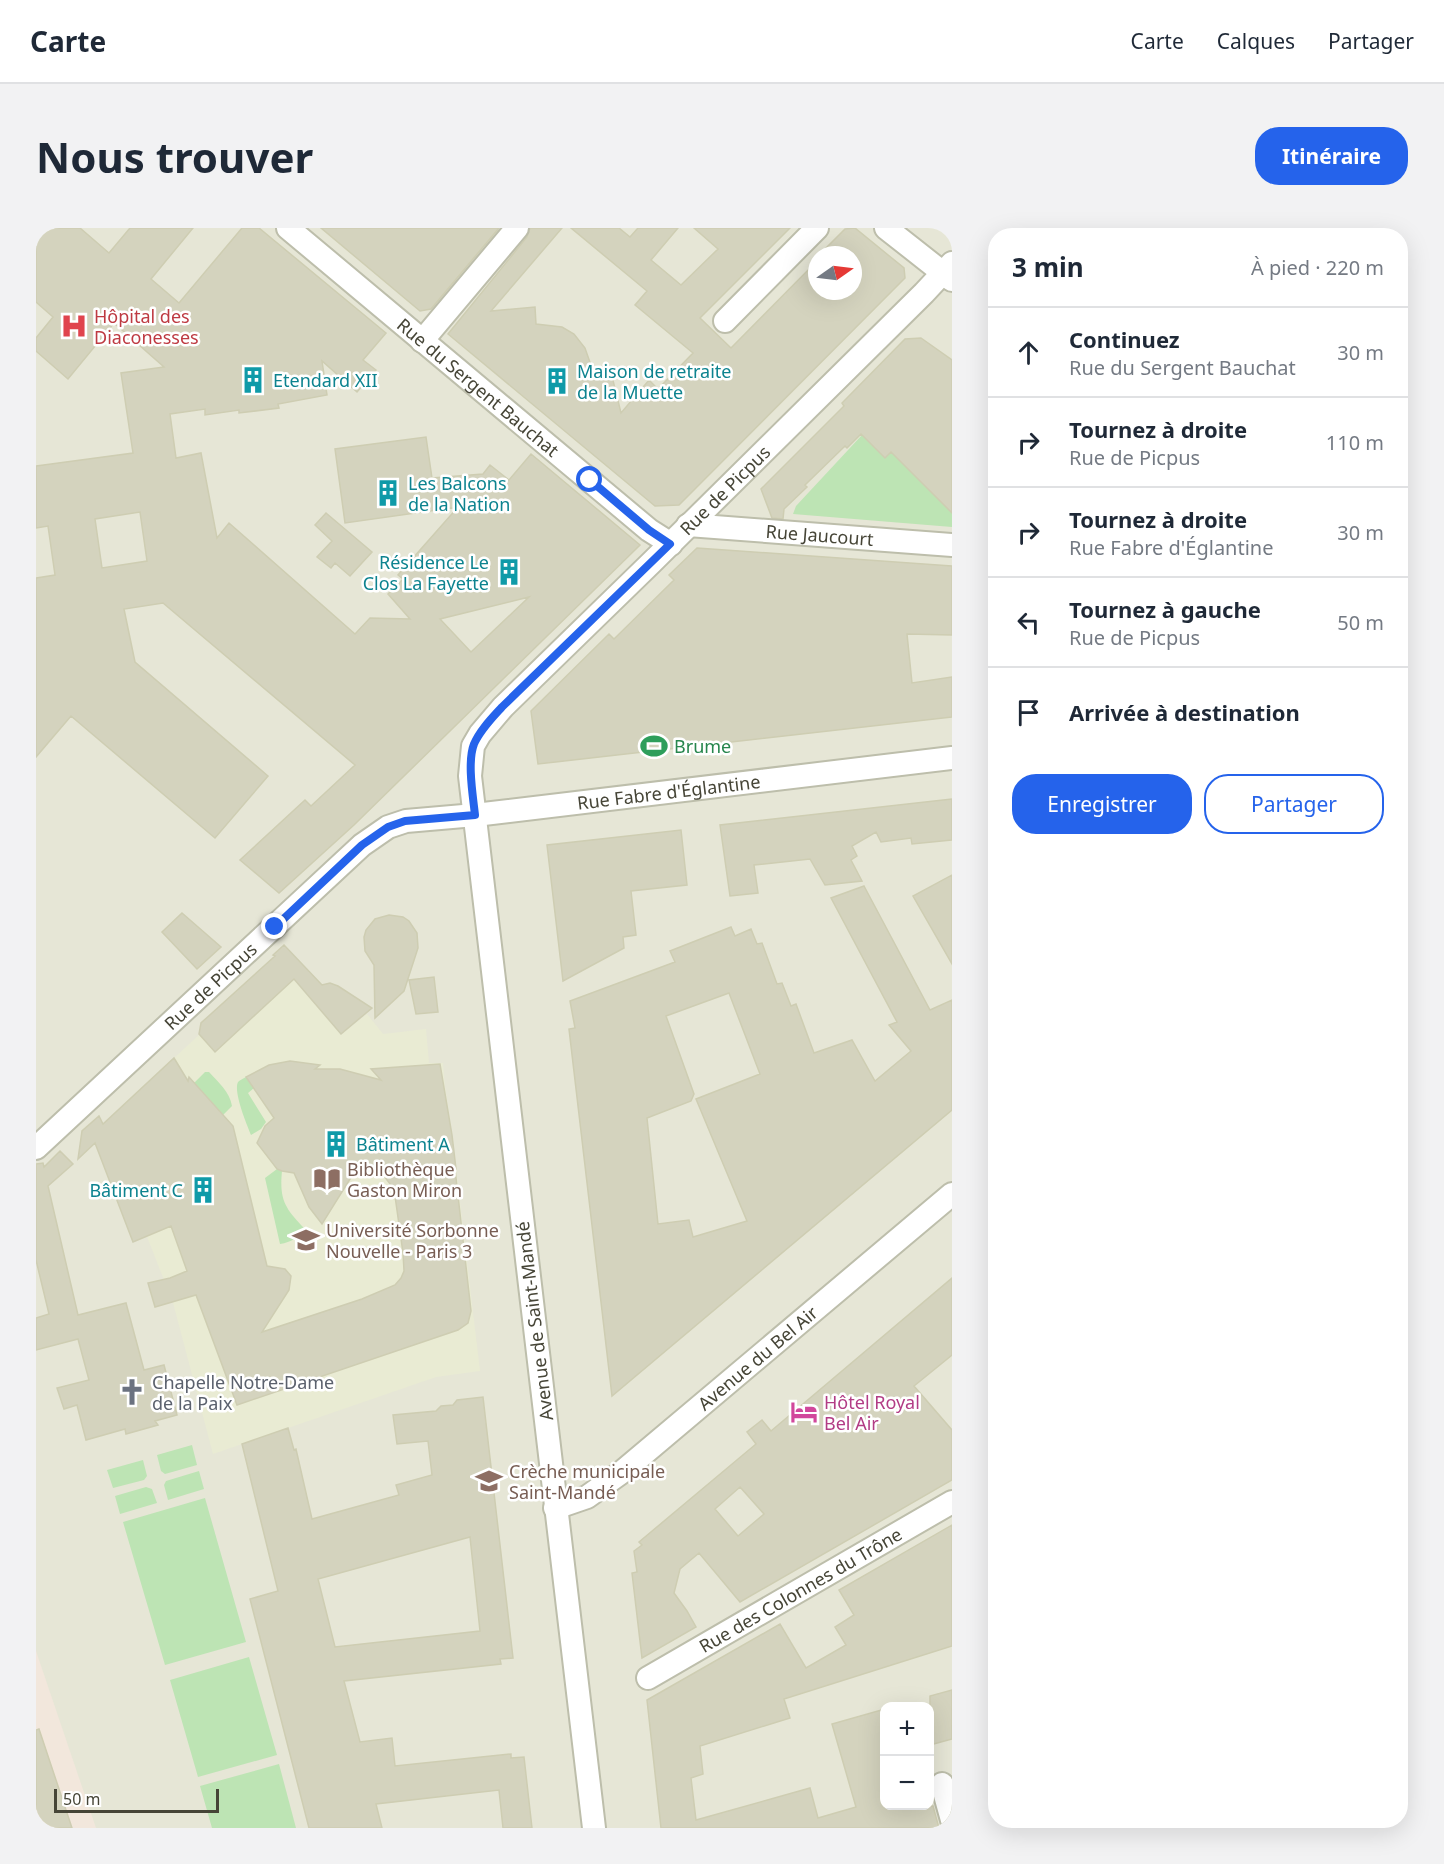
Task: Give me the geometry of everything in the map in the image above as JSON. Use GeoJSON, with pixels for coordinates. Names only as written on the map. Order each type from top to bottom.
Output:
{"type":"FeatureCollection","features":[{"type":"Feature","properties":{"kind":"street","name":"Rue du Sergent Bauchat"},"geometry":{"type":"LineString","coordinates":[[288,228],[649,530],[670,544]]}},
{"type":"Feature","properties":{"kind":"street"},"geometry":{"type":"LineString","coordinates":[[422,341],[517,228]]}},
{"type":"Feature","properties":{"kind":"street"},"geometry":{"type":"LineString","coordinates":[[725,321],[817,228]]}},
{"type":"Feature","properties":{"kind":"street"},"geometry":{"type":"LineString","coordinates":[[886,228],[949,272]]}},
{"type":"Feature","properties":{"kind":"street","name":"Rue de Picpus"},"geometry":{"type":"LineString","coordinates":[[475,815],[470,776],[473,746],[502,707],[924,292],[949,272]]}},
{"type":"Feature","properties":{"kind":"street","name":"Rue Jaucourt"},"geometry":{"type":"LineString","coordinates":[[688,525],[952,545]]}},
{"type":"Feature","properties":{"kind":"street","name":"Rue Fabre d'Églantine"},"geometry":{"type":"LineString","coordinates":[[388,827],[405,821],[475,815],[952,758]]}},
{"type":"Feature","properties":{"kind":"street","name":"Avenue de Saint-Mandé"},"geometry":{"type":"LineString","coordinates":[[475,815],[594,1828]]}},
{"type":"Feature","properties":{"kind":"street","name":"Rue de Picpus"},"geometry":{"type":"LineString","coordinates":[[36,1148],[362,845],[388,827]]}},
{"type":"Feature","properties":{"kind":"street","name":"Avenue du Bel Air"},"geometry":{"type":"LineString","coordinates":[[555,1508],[587,1497],[622,1472],[952,1194]]}},
{"type":"Feature","properties":{"kind":"street","name":"Rue des Colonnes du Trône"},"geometry":{"type":"LineString","coordinates":[[648,1677],[952,1502]]}},
{"type":"Feature","properties":{"kind":"street"},"geometry":{"type":"LineString","coordinates":[[942,1784],[952,1820]]}},
{"type":"Feature","properties":{"kind":"shaded area"},"geometry":{"type":"Polygon","coordinates":[[[36,228],[952,228],[952,1828],[36,1828],[36,228]]]}},
{"type":"Feature","properties":{"kind":"shaded area","name":"Université Sorbonne Nouvelle - Paris 3"},"geometry":{"type":"Polygon","coordinates":[[[293,979],[341,1035],[367,1014],[383,1034],[426,1029],[429,1063],[443,1063],[480,1371],[436,1377],[213,1454],[167,1280],[164,1280],[103,1124],[200,1034],[293,979]]]}},
{"type":"Feature","properties":{"kind":"shaded area"},"geometry":{"type":"Polygon","coordinates":[[[36,1651],[96,1828],[36,1828],[36,1651]]]}},
{"type":"Feature","properties":{"kind":"green space"},"geometry":{"type":"Polygon","coordinates":[[[862,435],[885,458],[891,452],[952,513],[952,527],[793,514],[796,506],[862,435]]]}},
{"type":"Feature","properties":{"kind":"green space"},"geometry":{"type":"Polygon","coordinates":[[[205,1072],[209,1072],[229,1096],[232,1106],[223,1115],[194,1083],[205,1072]]]}},
{"type":"Feature","properties":{"kind":"green space"},"geometry":{"type":"Polygon","coordinates":[[[246,1077],[254,1088],[248,1093],[266,1122],[261,1129],[251,1135],[237,1093],[238,1082],[246,1077]]]}},
{"type":"Feature","properties":{"kind":"green space"},"geometry":{"type":"Polygon","coordinates":[[[277,1169],[282,1171],[281,1181],[285,1204],[305,1229],[294,1239],[280,1244],[265,1178],[277,1169]]]}},
{"type":"Feature","properties":{"kind":"green space"},"geometry":{"type":"Polygon","coordinates":[[[192,1445],[197,1465],[165,1474],[161,1471],[157,1455],[192,1445]]]}},
{"type":"Feature","properties":{"kind":"green space"},"geometry":{"type":"Polygon","coordinates":[[[143,1460],[147,1476],[144,1480],[113,1488],[107,1470],[143,1460]]]}},
{"type":"Feature","properties":{"kind":"green space"},"geometry":{"type":"Polygon","coordinates":[[[199,1471],[204,1489],[168,1500],[164,1485],[166,1481],[199,1471]]]}},
{"type":"Feature","properties":{"kind":"green space"},"geometry":{"type":"Polygon","coordinates":[[[146,1487],[152,1489],[157,1503],[120,1514],[115,1496],[146,1487]]]}},
{"type":"Feature","properties":{"kind":"green space"},"geometry":{"type":"Polygon","coordinates":[[[205,1498],[246,1642],[165,1665],[123,1522],[205,1498]]]}},
{"type":"Feature","properties":{"kind":"green space"},"geometry":{"type":"Polygon","coordinates":[[[249,1657],[277,1755],[198,1777],[170,1680],[249,1657]]]}},
{"type":"Feature","properties":{"kind":"green space"},"geometry":{"type":"Polygon","coordinates":[[[279,1764],[296,1828],[212,1828],[200,1786],[279,1764]]]}},
{"type":"Feature","properties":{"kind":"building"},"geometry":{"type":"Polygon","coordinates":[[[36,228],[80,228],[109,253],[130,228],[193,228],[151,279],[179,303],[242,228],[259,228],[386,333],[363,360],[376,370],[357,392],[322,361],[327,395],[278,404],[279,408],[239,413],[239,410],[205,415],[205,409],[170,414],[176,458],[201,453],[217,538],[229,523],[355,634],[370,618],[410,619],[388,594],[403,579],[398,575],[458,507],[345,523],[335,449],[426,437],[432,478],[483,474],[490,465],[509,480],[531,454],[640,545],[354,825],[279,893],[240,860],[305,800],[311,806],[355,765],[163,603],[124,609],[135,662],[268,776],[215,838],[71,716],[36,757],[36,578],[55,575],[48,526],[36,528],[36,466],[133,453],[121,373],[164,367],[114,323],[68,379],[36,351],[36,338],[53,317],[36,302],[36,228]],[[140,512],[95,519],[102,568],[147,561],[140,512]],[[529,597],[440,619],[471,652],[529,597]]]}},
{"type":"Feature","properties":{"kind":"building"},"geometry":{"type":"Polygon","coordinates":[[[321,228],[499,228],[431,309],[420,311],[321,228]]]}},
{"type":"Feature","properties":{"kind":"building"},"geometry":{"type":"Polygon","coordinates":[[[530,228],[562,228],[491,311],[535,307],[536,324],[562,327],[574,334],[585,348],[593,371],[610,368],[621,413],[649,380],[658,389],[693,353],[635,305],[647,291],[571,228],[619,228],[630,237],[638,228],[678,228],[651,260],[681,285],[718,249],[694,228],[790,228],[700,318],[731,348],[808,270],[808,300],[862,300],[862,246],[828,246],[845,229],[855,228],[904,268],[905,278],[679,505],[655,506],[448,334],[527,237],[530,228]]]}},
{"type":"Feature","properties":{"kind":"building"},"geometry":{"type":"Polygon","coordinates":[[[921,338],[952,360],[952,513],[891,452],[885,458],[861,434],[847,448],[845,446],[805,485],[807,487],[784,509],[783,519],[772,518],[761,489],[844,406],[842,403],[905,339],[921,338]]]}},
{"type":"Feature","properties":{"kind":"building"},"geometry":{"type":"Polygon","coordinates":[[[326,513],[372,552],[350,576],[335,563],[331,568],[317,557],[332,541],[315,525],[326,513]]]}},
{"type":"Feature","properties":{"kind":"building"},"geometry":{"type":"Polygon","coordinates":[[[697,548],[952,566],[952,635],[907,634],[912,683],[952,677],[952,717],[538,764],[531,711],[609,634],[614,639],[674,580],[669,575],[697,548]]]}},
{"type":"Feature","properties":{"kind":"building"},"geometry":{"type":"Polygon","coordinates":[[[952,799],[952,840],[912,844],[911,838],[881,842],[876,832],[852,846],[857,856],[851,860],[862,881],[825,885],[810,859],[754,865],[758,893],[730,896],[720,825],[952,799]]]}},
{"type":"Feature","properties":{"kind":"building"},"geometry":{"type":"Polygon","coordinates":[[[681,830],[687,885],[631,891],[636,935],[623,937],[624,948],[563,981],[547,845],[681,830]]]}},
{"type":"Feature","properties":{"kind":"building"},"geometry":{"type":"Polygon","coordinates":[[[952,875],[952,964],[913,896],[952,875]]]}},
{"type":"Feature","properties":{"kind":"building"},"geometry":{"type":"Polygon","coordinates":[[[864,886],[930,1010],[952,1000],[952,1110],[612,1396],[569,1029],[575,1028],[570,1001],[675,962],[670,951],[731,927],[735,936],[751,929],[757,944],[762,943],[777,984],[782,983],[791,1006],[796,1004],[814,1053],[852,1040],[875,1081],[911,1051],[889,1025],[897,1022],[831,898],[864,886]],[[729,993],[666,1016],[694,1094],[691,1101],[647,1118],[658,1224],[689,1220],[693,1237],[747,1221],[696,1099],[760,1074],[729,993]]]}},
{"type":"Feature","properties":{"kind":"building"},"geometry":{"type":"Polygon","coordinates":[[[182,913],[221,947],[197,969],[162,932],[182,913]]]}},
{"type":"Feature","properties":{"kind":"building"},"geometry":{"type":"Polygon","coordinates":[[[389,915],[403,917],[409,921],[417,933],[418,948],[404,991],[375,1018],[374,965],[365,951],[364,937],[366,930],[375,919],[389,915]]]}},
{"type":"Feature","properties":{"kind":"building"},"geometry":{"type":"Polygon","coordinates":[[[284,945],[322,985],[330,983],[338,986],[372,1008],[341,1034],[294,979],[215,1052],[199,1034],[201,1023],[275,956],[273,955],[284,945]]]}},
{"type":"Feature","properties":{"kind":"building"},"geometry":{"type":"Polygon","coordinates":[[[434,977],[438,1012],[416,1014],[409,980],[434,977]]]}},
{"type":"Feature","properties":{"kind":"building"},"geometry":{"type":"Polygon","coordinates":[[[174,1058],[188,1081],[189,1077],[233,1126],[267,1266],[285,1269],[291,1276],[289,1290],[262,1332],[362,1299],[395,1285],[404,1271],[403,1253],[394,1189],[384,1176],[374,1171],[363,1175],[355,1171],[322,1224],[309,1207],[294,1173],[277,1169],[257,1143],[265,1126],[274,1118],[246,1077],[269,1065],[290,1061],[320,1065],[315,1069],[340,1069],[381,1080],[371,1069],[440,1064],[456,1169],[471,1311],[468,1323],[458,1330],[237,1405],[196,1295],[155,1307],[148,1283],[187,1271],[171,1226],[133,1242],[95,1143],[78,1159],[82,1131],[99,1116],[103,1124],[174,1058]]]}},
{"type":"Feature","properties":{"kind":"building"},"geometry":{"type":"Polygon","coordinates":[[[60,1151],[73,1164],[48,1186],[78,1315],[126,1303],[144,1370],[164,1365],[177,1415],[155,1421],[158,1425],[126,1434],[125,1429],[86,1440],[77,1405],[64,1409],[57,1388],[89,1380],[78,1339],[36,1350],[36,1318],[49,1314],[36,1260],[36,1164],[43,1163],[44,1167],[60,1151]]]}},
{"type":"Feature","properties":{"kind":"building"},"geometry":{"type":"Polygon","coordinates":[[[952,1278],[952,1355],[914,1386],[952,1430],[952,1480],[740,1602],[699,1553],[680,1569],[674,1593],[696,1627],[642,1658],[632,1573],[637,1572],[634,1551],[642,1545],[639,1542],[756,1444],[747,1432],[762,1420],[771,1431],[952,1278]],[[740,1487],[715,1509],[738,1536],[764,1514],[740,1487]]]}},
{"type":"Feature","properties":{"kind":"building"},"geometry":{"type":"Polygon","coordinates":[[[483,1397],[513,1658],[500,1659],[501,1664],[344,1681],[360,1742],[392,1738],[395,1766],[511,1754],[511,1758],[524,1757],[532,1828],[503,1828],[499,1790],[376,1804],[382,1828],[309,1828],[250,1599],[278,1591],[242,1444],[288,1428],[294,1450],[296,1449],[312,1519],[399,1495],[396,1485],[432,1475],[428,1441],[397,1444],[393,1415],[436,1411],[441,1406],[453,1405],[457,1400],[483,1397]],[[470,1537],[318,1579],[335,1647],[480,1631],[470,1537]]]}},
{"type":"Feature","properties":{"kind":"building"},"geometry":{"type":"Polygon","coordinates":[[[952,1525],[952,1646],[784,1699],[790,1718],[700,1746],[703,1774],[691,1778],[696,1820],[810,1788],[818,1818],[856,1807],[832,1724],[880,1710],[880,1810],[934,1810],[939,1828],[661,1828],[647,1700],[780,1624],[806,1668],[846,1645],[835,1627],[854,1615],[839,1590],[952,1525]]]}},
{"type":"Feature","properties":{"kind":"building"},"geometry":{"type":"Polygon","coordinates":[[[952,1690],[952,1739],[934,1744],[934,1702],[930,1702],[930,1696],[952,1690]]]}},
{"type":"Feature","properties":{"kind":"building"},"geometry":{"type":"Polygon","coordinates":[[[39,1729],[72,1828],[36,1828],[36,1730],[39,1729]]]}},
{"type":"Feature","properties":{"kind":"place","name":"Hôpital des Diaconesses"},"geometry":{"type":"Point","coordinates":[74,326]}},
{"type":"Feature","properties":{"kind":"place","name":"Etendard XII"},"geometry":{"type":"Point","coordinates":[253,380]}},
{"type":"Feature","properties":{"kind":"place","name":"Maison de retraite de la Muette"},"geometry":{"type":"Point","coordinates":[557,381]}},
{"type":"Feature","properties":{"kind":"place","name":"Les Balcons de la Nation"},"geometry":{"type":"Point","coordinates":[388,493]}},
{"type":"Feature","properties":{"kind":"place","name":"Résidence Le Clos La Fayette"},"geometry":{"type":"Point","coordinates":[509,572]}},
{"type":"Feature","properties":{"kind":"place","name":"Brume"},"geometry":{"type":"Point","coordinates":[654,746]}},
{"type":"Feature","properties":{"kind":"place","name":"Bâtiment A"},"geometry":{"type":"Point","coordinates":[336,1144]}},
{"type":"Feature","properties":{"kind":"place","name":"Bibliothèque Gaston Miron"},"geometry":{"type":"Point","coordinates":[327,1179]}},
{"type":"Feature","properties":{"kind":"place","name":"Bâtiment C"},"geometry":{"type":"Point","coordinates":[203,1190]}},
{"type":"Feature","properties":{"kind":"place","name":"Université Sorbonne Nouvelle - Paris 3"},"geometry":{"type":"Point","coordinates":[306,1240]}},
{"type":"Feature","properties":{"kind":"place","name":"Chapelle Notre-Dame de la Paix"},"geometry":{"type":"Point","coordinates":[132,1392]}},
{"type":"Feature","properties":{"kind":"place","name":"Hôtel Royal Bel Air"},"geometry":{"type":"Point","coordinates":[804,1412]}},
{"type":"Feature","properties":{"kind":"place","name":"Crèche municipale Saint-Mandé"},"geometry":{"type":"Point","coordinates":[489,1481]}},
{"type":"Feature","properties":{"kind":"route"},"geometry":{"type":"LineString","coordinates":[[275,927],[362,845],[388,827],[405,821],[475,815],[470,776],[473,746],[480,734],[502,707],[670,544],[649,530],[590,480]]}}]}
